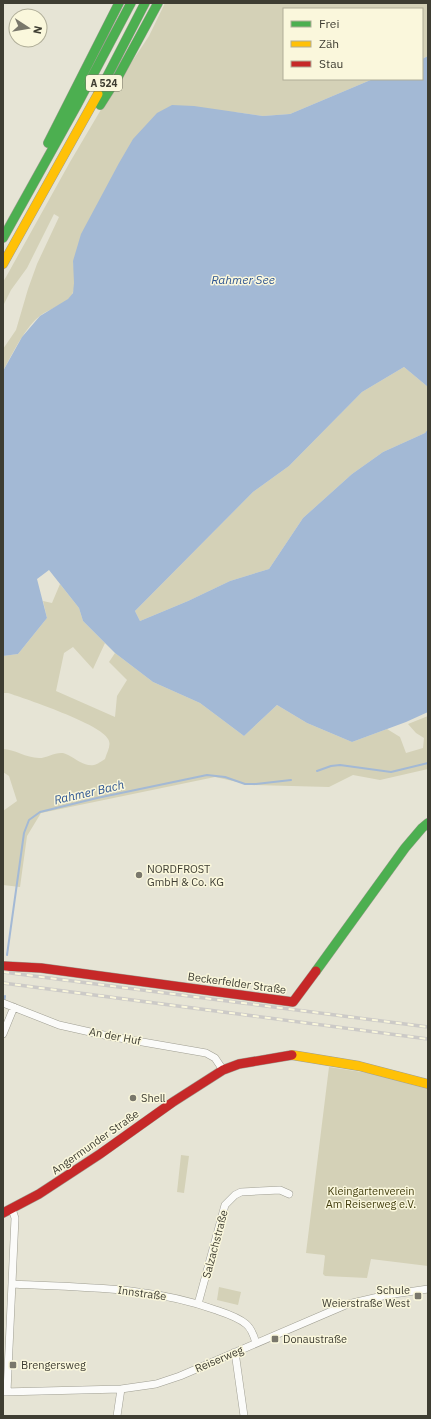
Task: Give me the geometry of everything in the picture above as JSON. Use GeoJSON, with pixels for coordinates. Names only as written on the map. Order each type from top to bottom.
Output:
{"type":"FeatureCollection","features":[{"type":"Feature","properties":{"kind":"main road"},"geometry":{"type":"LineString","coordinates":[[24,199],[51,134],[119,3]]}},
{"type":"Feature","properties":{"kind":"main road","name":"A 524"},"geometry":{"type":"LineString","coordinates":[[3,238],[77,105],[131,3]]}},
{"type":"Feature","properties":{"kind":"main road","name":"A 524"},"geometry":{"type":"LineString","coordinates":[[3,264],[112,68],[145,3]]}},
{"type":"Feature","properties":{"kind":"main road"},"geometry":{"type":"LineString","coordinates":[[60,161],[71,148],[119,75],[158,3]]}},
{"type":"Feature","properties":{"kind":"main road","name":"Beckerfelder Straße"},"geometry":{"type":"LineString","coordinates":[[3,966],[41,968],[293,1002],[341,939],[404,848],[428,823]]}},
{"type":"Feature","properties":{"kind":"main road","name":"Angermunder Straße"},"geometry":{"type":"LineString","coordinates":[[3,1213],[39,1194],[222,1070],[239,1064],[289,1056],[326,1060],[359,1066],[428,1084]]}},
{"type":"Feature","properties":{"kind":"street"},"geometry":{"type":"LineString","coordinates":[[3,1034],[8,1005]]}},
{"type":"Feature","properties":{"kind":"street","name":"An der Huf"},"geometry":{"type":"LineString","coordinates":[[8,1005],[59,1025],[108,1036],[206,1053],[216,1058],[222,1070]]}},
{"type":"Feature","properties":{"kind":"street","name":"Salzachstraße"},"geometry":{"type":"LineString","coordinates":[[198,1304],[225,1205],[235,1195],[242,1192],[280,1190],[288,1194]]}},
{"type":"Feature","properties":{"kind":"street"},"geometry":{"type":"LineString","coordinates":[[5,1392],[15,1218],[12,1209]]}},
{"type":"Feature","properties":{"kind":"street","name":"Innstraße"},"geometry":{"type":"LineString","coordinates":[[12,1284],[128,1290],[155,1294],[198,1304],[242,1321],[250,1328],[256,1342]]}},
{"type":"Feature","properties":{"kind":"street","name":"Reiserweg"},"geometry":{"type":"LineString","coordinates":[[5,1392],[121,1389],[156,1384],[180,1376],[256,1342],[348,1304],[387,1295],[428,1289]]}},
{"type":"Feature","properties":{"kind":"street"},"geometry":{"type":"LineString","coordinates":[[235,1352],[244,1416]]}},
{"type":"Feature","properties":{"kind":"street"},"geometry":{"type":"LineString","coordinates":[[117,1416],[121,1389]]}},
{"type":"Feature","properties":{"kind":"green space"},"geometry":{"type":"Polygon","coordinates":[[[165,3],[428,3],[428,56],[423,58],[423,8],[283,8],[283,80],[371,80],[290,114],[263,116],[235,112],[73,261],[75,285],[71,296],[64,303],[45,312],[35,320],[20,341],[3,371],[3,349],[16,330],[37,264],[59,217],[54,214],[27,268],[11,290],[3,306],[3,282],[70,162],[109,96],[149,36],[165,3]]]}},
{"type":"Feature","properties":{"kind":"green space"},"geometry":{"type":"Polygon","coordinates":[[[404,367],[428,387],[428,429],[425,433],[383,452],[352,474],[303,518],[269,569],[230,581],[188,601],[140,621],[135,611],[253,492],[289,466],[362,392],[404,367]]]}},
{"type":"Feature","properties":{"kind":"green space"},"geometry":{"type":"Polygon","coordinates":[[[60,584],[79,608],[83,621],[105,643],[93,669],[73,647],[64,653],[56,691],[115,717],[117,696],[127,680],[109,662],[115,653],[153,682],[200,703],[244,736],[277,705],[307,723],[352,742],[387,729],[400,737],[406,753],[423,748],[424,738],[416,733],[408,724],[428,716],[428,769],[380,780],[353,775],[329,787],[251,785],[215,777],[41,813],[27,836],[20,887],[3,885],[3,811],[17,801],[9,776],[3,772],[3,749],[11,750],[34,758],[63,753],[82,763],[95,765],[105,759],[109,746],[108,739],[102,733],[78,719],[46,706],[8,693],[3,693],[3,656],[18,654],[47,618],[43,601],[52,603],[60,584]]]}},
{"type":"Feature","properties":{"kind":"green space","name":"Kleingartenverein Am Reiserweg e.V."},"geometry":{"type":"Polygon","coordinates":[[[329,1067],[368,1073],[428,1089],[428,1266],[371,1259],[367,1278],[325,1276],[323,1274],[325,1256],[306,1253],[329,1067]]]}},
{"type":"Feature","properties":{"kind":"green space"},"geometry":{"type":"Polygon","coordinates":[[[181,1155],[189,1156],[184,1193],[177,1192],[181,1155]]]}},
{"type":"Feature","properties":{"kind":"green space"},"geometry":{"type":"Polygon","coordinates":[[[219,1287],[241,1292],[238,1305],[217,1300],[219,1287]]]}},
{"type":"Feature","properties":{"kind":"water","name":"Rahmer See"},"geometry":{"type":"Polygon","coordinates":[[[428,56],[428,387],[404,367],[362,392],[289,466],[253,492],[135,611],[140,621],[188,601],[230,581],[269,569],[303,518],[352,474],[383,452],[425,433],[428,429],[428,712],[406,722],[352,742],[307,723],[277,705],[244,736],[200,703],[153,682],[115,653],[83,621],[79,608],[49,570],[37,579],[47,618],[18,654],[3,656],[3,371],[22,337],[40,316],[68,299],[73,293],[73,261],[81,234],[133,139],[157,113],[172,105],[194,106],[263,116],[290,114],[371,80],[423,80],[423,58],[428,56]]]}},
{"type":"Feature","properties":{"kind":"waterway","name":"Rahmer Bach"},"geometry":{"type":"LineString","coordinates":[[317,771],[331,766],[340,765],[391,772],[428,763]]}},
{"type":"Feature","properties":{"kind":"waterway","name":"Rahmer Bach"},"geometry":{"type":"LineString","coordinates":[[7,955],[24,833],[29,820],[40,812],[97,798],[207,775],[225,777],[245,784],[291,780]]}},
{"type":"Feature","properties":{"kind":"waterway","name":"Rahmer Bach"},"geometry":{"type":"LineString","coordinates":[[4,1002],[5,996]]}},
{"type":"Feature","properties":{"kind":"railway"},"geometry":{"type":"LineString","coordinates":[[3,972],[428,1027]]}},
{"type":"Feature","properties":{"kind":"railway"},"geometry":{"type":"LineString","coordinates":[[3,983],[428,1039]]}},
{"type":"Feature","properties":{"kind":"traffic: fast"},"geometry":{"type":"LineString","coordinates":[[48,143],[119,3]]}},
{"type":"Feature","properties":{"kind":"traffic: fast"},"geometry":{"type":"LineString","coordinates":[[3,238],[77,105],[131,3]]}},
{"type":"Feature","properties":{"kind":"traffic: fast"},"geometry":{"type":"LineString","coordinates":[[98,94],[145,3]]}},
{"type":"Feature","properties":{"kind":"traffic: fast"},"geometry":{"type":"LineString","coordinates":[[100,105],[119,75],[158,3]]}},
{"type":"Feature","properties":{"kind":"traffic: fast"},"geometry":{"type":"LineString","coordinates":[[316,971],[405,848],[428,823]]}},
{"type":"Feature","properties":{"kind":"traffic: slow"},"geometry":{"type":"LineString","coordinates":[[3,264],[98,94]]}},
{"type":"Feature","properties":{"kind":"traffic: slow"},"geometry":{"type":"LineString","coordinates":[[292,1055],[359,1066],[428,1084]]}},
{"type":"Feature","properties":{"kind":"traffic: jam"},"geometry":{"type":"LineString","coordinates":[[3,966],[41,968],[293,1002],[316,971]]}},
{"type":"Feature","properties":{"kind":"traffic: jam"},"geometry":{"type":"LineString","coordinates":[[3,1213],[39,1194],[100,1154],[173,1102],[223,1070],[239,1064],[292,1055]]}},
{"type":"Feature","properties":{"kind":"place","name":"NORDFROST GmbH & Co. KG"},"geometry":{"type":"Point","coordinates":[139,875]}},
{"type":"Feature","properties":{"kind":"place","name":"Shell"},"geometry":{"type":"Point","coordinates":[133,1098]}},
{"type":"Feature","properties":{"kind":"place","name":"Schule Weierstraße West"},"geometry":{"type":"Point","coordinates":[418,1296]}},
{"type":"Feature","properties":{"kind":"place","name":"Donaustraße"},"geometry":{"type":"Point","coordinates":[275,1339]}},
{"type":"Feature","properties":{"kind":"place","name":"Brengersweg"},"geometry":{"type":"Point","coordinates":[13,1365]}}]}
